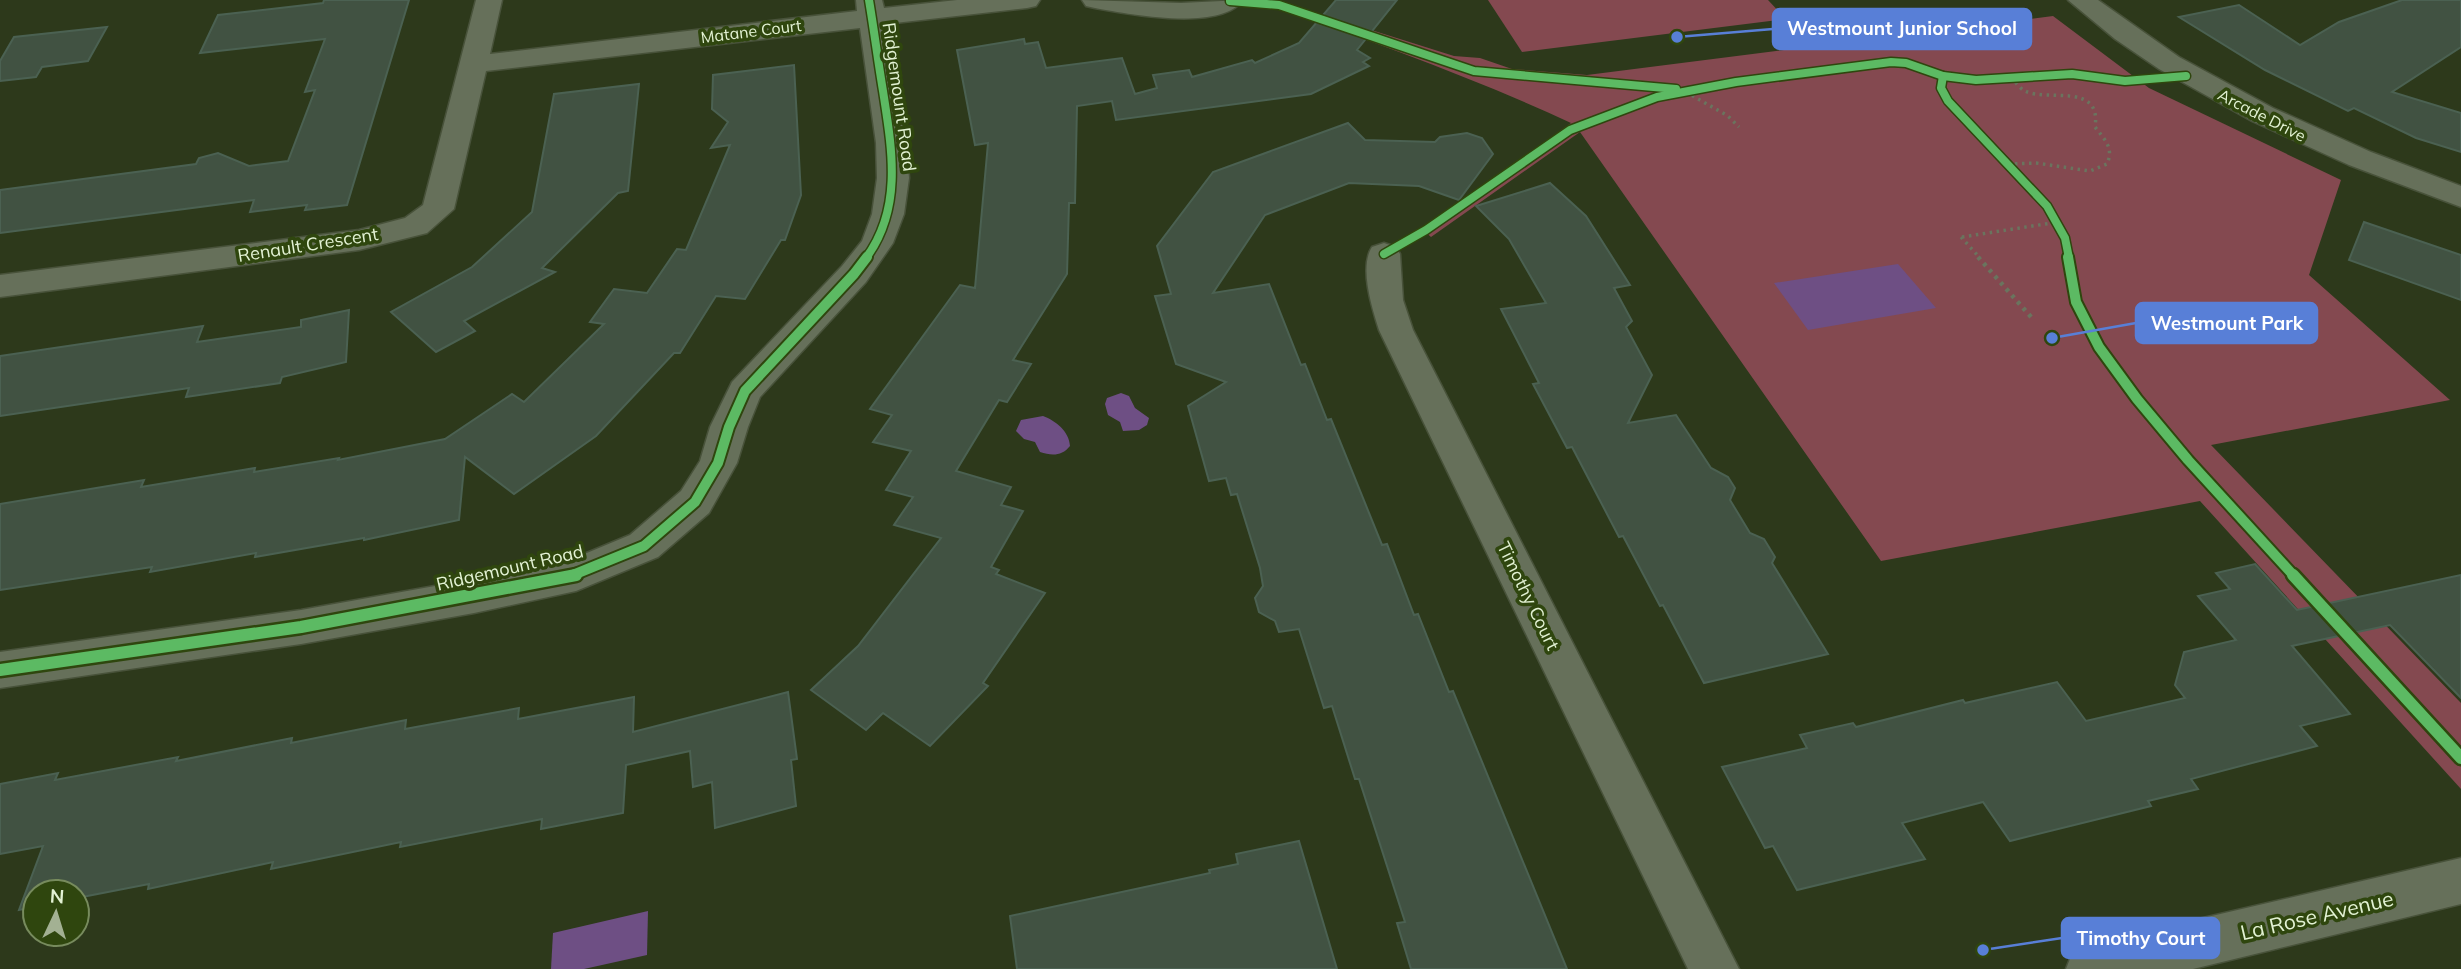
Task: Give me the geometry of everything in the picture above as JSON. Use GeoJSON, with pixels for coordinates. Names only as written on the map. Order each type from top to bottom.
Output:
{"type":"FeatureCollection","features":[{"type":"Feature","properties":{"kind":"street","name":"Renault Crescent"},"geometry":{"type":"LineString","coordinates":[[0,286],[359,240],[416,226],[438,209],[489,0]]}},
{"type":"Feature","properties":{"kind":"street","name":"Matane Court"},"geometry":{"type":"LineString","coordinates":[[474,64],[870,9],[1027,0]]}},
{"type":"Feature","properties":{"kind":"street"},"geometry":{"type":"LineString","coordinates":[[1095,0],[1181,11],[1218,6],[1230,0]]}},
{"type":"Feature","properties":{"kind":"street","name":"Arcade Drive"},"geometry":{"type":"LineString","coordinates":[[2081,0],[2148,51],[2246,108],[2315,141],[2461,197]]}},
{"type":"Feature","properties":{"kind":"street","name":"Ridgemount Road"},"geometry":{"type":"LineString","coordinates":[[0,670],[301,627],[474,596],[576,575],[644,546],[695,502],[718,463],[729,427],[745,391],[854,274],[877,243],[888,214],[893,178],[891,143],[870,9]]}},
{"type":"Feature","properties":{"kind":"street","name":"Timothy Court"},"geometry":{"type":"LineString","coordinates":[[1384,254],[1386,300],[1396,330],[1714,969]]}},
{"type":"Feature","properties":{"kind":"street","name":"La Rose Avenue"},"geometry":{"type":"LineString","coordinates":[[2091,969],[2461,881]]}},
{"type":"Feature","properties":{"kind":"path"},"geometry":{"type":"LineString","coordinates":[[2000,155],[2012,168],[2036,163],[2068,171],[2092,171],[2108,163],[2111,155],[2109,147],[2095,127],[2097,119],[2090,107],[2081,100],[2058,92],[2025,91],[2013,79]]}},
{"type":"Feature","properties":{"kind":"path"},"geometry":{"type":"LineString","coordinates":[[1680,92],[1699,89]]}},
{"type":"Feature","properties":{"kind":"path"},"geometry":{"type":"LineString","coordinates":[[1680,92],[1728,116],[1738,127]]}},
{"type":"Feature","properties":{"kind":"path"},"geometry":{"type":"LineString","coordinates":[[1384,254],[1426,230],[1576,128]]}},
{"type":"Feature","properties":{"kind":"path"},"geometry":{"type":"LineString","coordinates":[[2032,318],[1961,237],[2057,222]]}},
{"type":"Feature","properties":{"kind":"shaded area"},"geometry":{"type":"Polygon","coordinates":[[[1488,0],[1768,0],[1786,19],[1522,52],[1488,0]]]}},
{"type":"Feature","properties":{"kind":"shaded area"},"geometry":{"type":"Polygon","coordinates":[[[1279,1],[1454,56],[1480,58],[1512,69],[1587,75],[2053,16],[2149,88],[2341,180],[2309,275],[2450,400],[2211,445],[2461,703],[2461,789],[2200,501],[1881,561],[1580,132],[1431,237],[1423,230],[1571,123],[1424,61],[1273,7],[1279,1]]]}},
{"type":"Feature","properties":{"kind":"shaded area"},"geometry":{"type":"Polygon","coordinates":[[[1898,264],[1936,308],[1808,330],[1774,283],[1898,264]]]}},
{"type":"Feature","properties":{"kind":"shaded area"},"geometry":{"type":"Polygon","coordinates":[[[1121,393],[1129,396],[1135,408],[1149,418],[1147,425],[1139,430],[1123,431],[1120,422],[1108,415],[1105,404],[1107,398],[1121,393]]]}},
{"type":"Feature","properties":{"kind":"shaded area"},"geometry":{"type":"Polygon","coordinates":[[[1043,416],[1057,424],[1067,436],[1070,446],[1064,452],[1040,452],[1035,442],[1024,439],[1016,431],[1021,420],[1043,416]]]}},
{"type":"Feature","properties":{"kind":"shaded area"},"geometry":{"type":"Polygon","coordinates":[[[648,911],[647,955],[584,969],[551,969],[553,933],[648,911]]]}},
{"type":"Feature","properties":{"kind":"building"},"geometry":{"type":"Polygon","coordinates":[[[324,0],[409,0],[347,205],[305,210],[307,205],[250,212],[254,200],[0,233],[0,190],[196,164],[199,158],[218,153],[249,166],[288,161],[315,90],[305,92],[325,39],[200,53],[218,15],[323,3],[324,0]]]}},
{"type":"Feature","properties":{"kind":"building"},"geometry":{"type":"Polygon","coordinates":[[[1336,0],[1397,0],[1357,50],[1370,58],[1363,62],[1369,66],[1311,94],[1116,120],[1112,101],[1077,106],[1075,203],[1069,203],[1067,274],[1013,360],[1031,364],[1007,402],[999,400],[956,471],[1011,487],[1001,505],[1023,511],[991,567],[999,570],[996,574],[1045,593],[983,683],[988,686],[930,746],[883,713],[866,730],[811,690],[858,646],[941,538],[894,525],[913,497],[886,490],[911,451],[873,442],[892,415],[870,409],[960,285],[975,288],[988,143],[975,145],[957,50],[1024,39],[1025,44],[1038,42],[1046,68],[1122,58],[1135,94],[1157,88],[1153,75],[1189,70],[1192,77],[1252,60],[1255,63],[1299,43],[1336,0]]]}},
{"type":"Feature","properties":{"kind":"building"},"geometry":{"type":"Polygon","coordinates":[[[2402,0],[2461,0],[2461,47],[2392,92],[2461,113],[2461,152],[2416,138],[2354,108],[2348,111],[2265,70],[2179,17],[2239,5],[2300,45],[2339,22],[2402,0]]]}},
{"type":"Feature","properties":{"kind":"building"},"geometry":{"type":"Polygon","coordinates":[[[107,27],[88,61],[42,67],[36,77],[0,81],[0,61],[14,37],[107,27]]]}},
{"type":"Feature","properties":{"kind":"building"},"geometry":{"type":"Polygon","coordinates":[[[794,65],[801,195],[785,240],[781,240],[745,299],[716,296],[680,353],[674,353],[596,436],[514,494],[465,457],[459,520],[364,540],[255,557],[256,553],[150,572],[152,567],[0,590],[0,504],[144,480],[141,487],[255,468],[254,472],[339,458],[338,460],[445,439],[512,394],[524,402],[604,324],[590,322],[614,289],[647,293],[677,249],[686,250],[730,145],[711,148],[728,122],[712,109],[713,75],[794,65]]]}},
{"type":"Feature","properties":{"kind":"building"},"geometry":{"type":"Polygon","coordinates":[[[639,84],[628,191],[618,193],[542,268],[555,272],[464,321],[475,331],[436,352],[391,312],[472,267],[532,212],[554,94],[639,84]]]}},
{"type":"Feature","properties":{"kind":"building"},"geometry":{"type":"Polygon","coordinates":[[[1348,123],[1365,140],[1435,142],[1440,137],[1467,133],[1482,138],[1493,154],[1459,200],[1419,186],[1349,183],[1265,215],[1213,293],[1269,284],[1301,365],[1305,364],[1327,420],[1331,419],[1382,545],[1387,544],[1414,615],[1418,614],[1449,692],[1453,691],[1567,969],[1411,969],[1397,923],[1405,922],[1359,779],[1355,779],[1332,706],[1324,708],[1299,629],[1279,632],[1275,621],[1259,612],[1255,598],[1263,586],[1260,568],[1237,494],[1231,495],[1226,478],[1209,481],[1188,406],[1226,382],[1176,364],[1155,296],[1171,294],[1157,246],[1213,172],[1348,123]]]}},
{"type":"Feature","properties":{"kind":"building"},"geometry":{"type":"Polygon","coordinates":[[[1550,183],[1586,216],[1630,285],[1614,288],[1632,321],[1626,327],[1652,375],[1628,423],[1676,415],[1711,468],[1728,477],[1735,488],[1730,500],[1750,533],[1764,539],[1775,557],[1772,563],[1828,654],[1704,683],[1623,536],[1619,537],[1572,447],[1567,448],[1533,384],[1539,383],[1501,309],[1546,303],[1509,239],[1476,206],[1550,183]]]}},
{"type":"Feature","properties":{"kind":"building"},"geometry":{"type":"Polygon","coordinates":[[[2364,222],[2461,255],[2461,300],[2349,260],[2364,222]]]}},
{"type":"Feature","properties":{"kind":"building"},"geometry":{"type":"Polygon","coordinates":[[[349,310],[346,362],[282,377],[280,383],[186,397],[189,388],[0,416],[0,356],[203,326],[197,342],[301,327],[301,320],[349,310]]]}},
{"type":"Feature","properties":{"kind":"building"},"geometry":{"type":"Polygon","coordinates":[[[2255,564],[2297,610],[2461,575],[2461,698],[2390,625],[2292,646],[2350,714],[2300,726],[2317,746],[2191,779],[2198,789],[2148,801],[2151,806],[2010,841],[1983,802],[1902,823],[1925,859],[1797,890],[1773,846],[1765,848],[1722,767],[1807,748],[1800,735],[1853,723],[1856,727],[1963,700],[1965,703],[2057,682],[2086,721],[2185,698],[2175,685],[2184,652],[2236,640],[2198,596],[2230,589],[2216,573],[2255,564]]]}},
{"type":"Feature","properties":{"kind":"building"},"geometry":{"type":"Polygon","coordinates":[[[788,692],[797,759],[791,760],[796,806],[715,828],[712,782],[693,787],[690,751],[626,765],[623,813],[541,829],[542,819],[400,847],[401,842],[271,869],[273,862],[148,889],[149,884],[91,895],[91,878],[31,878],[43,846],[0,854],[0,784],[58,773],[55,780],[178,757],[176,761],[292,738],[291,743],[406,720],[405,729],[519,708],[518,719],[634,697],[633,732],[788,692]]]}},
{"type":"Feature","properties":{"kind":"building"},"geometry":{"type":"Polygon","coordinates":[[[1299,841],[1337,969],[1017,969],[1010,916],[1210,873],[1209,870],[1238,864],[1236,854],[1299,841]]]}},
{"type":"Feature","properties":{"kind":"cycle path"},"geometry":{"type":"LineString","coordinates":[[0,670],[301,627],[474,596],[576,575],[644,546],[695,502],[718,463],[729,427],[745,391],[854,274],[877,243],[888,214],[893,178],[891,143],[869,0]]}},
{"type":"Feature","properties":{"kind":"cycle path"},"geometry":{"type":"LineString","coordinates":[[1230,1],[1279,5],[1474,71],[1676,89]]}},
{"type":"Feature","properties":{"kind":"cycle path"},"geometry":{"type":"LineString","coordinates":[[1384,254],[1426,230],[1570,130],[1657,97],[1736,82],[1891,62],[1906,63],[1943,76],[1976,80],[2072,74],[2125,81],[2186,76]]}},
{"type":"Feature","properties":{"kind":"cycle path"},"geometry":{"type":"LineString","coordinates":[[1943,76],[1941,88],[1948,101],[2047,206],[2065,238],[2076,302],[2099,347],[2137,399],[2188,460],[2461,758]]}},
{"type":"Feature","properties":{"kind":"place","name":"Westmount Junior School"},"geometry":{"type":"Point","coordinates":[1677,37]}},
{"type":"Feature","properties":{"kind":"place","name":"Westmount Park"},"geometry":{"type":"Point","coordinates":[2052,338]}},
{"type":"Feature","properties":{"kind":"place","name":"Timothy Court"},"geometry":{"type":"Point","coordinates":[1983,950]}}]}
